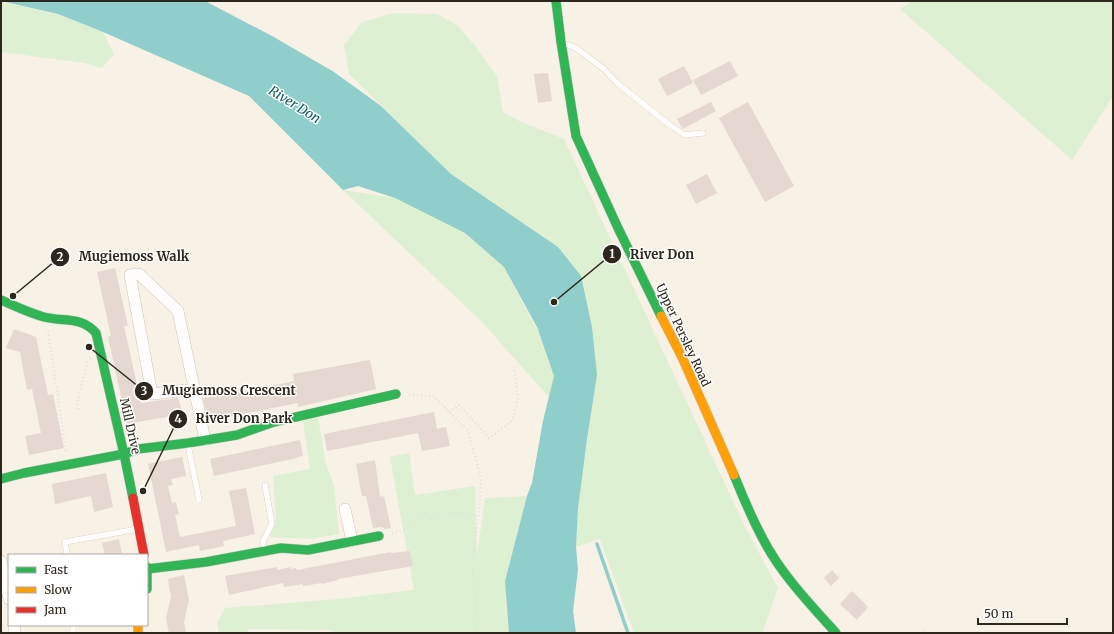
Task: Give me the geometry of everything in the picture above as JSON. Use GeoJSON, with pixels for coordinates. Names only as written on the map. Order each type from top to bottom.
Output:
{"type":"FeatureCollection","features":[{"type":"Feature","properties":{"kind":"street","name":"Upper Persley Road"},"geometry":{"type":"LineString","coordinates":[[556,1],[576,136],[618,228],[682,357],[750,513],[764,540],[779,565],[808,602],[836,633]]}},
{"type":"Feature","properties":{"kind":"street"},"geometry":{"type":"LineString","coordinates":[[195,389],[152,394],[130,275],[138,274],[178,311],[195,389],[205,440]]}},
{"type":"Feature","properties":{"kind":"street","name":"Mill Drive"},"geometry":{"type":"LineString","coordinates":[[1,300],[38,315],[82,322],[91,326],[96,333],[124,454],[144,554]]}},
{"type":"Feature","properties":{"kind":"street"},"geometry":{"type":"LineString","coordinates":[[1,479],[124,454],[138,449],[237,435],[274,422],[396,394]]}},
{"type":"Feature","properties":{"kind":"street"},"geometry":{"type":"LineString","coordinates":[[345,510],[352,541]]}},
{"type":"Feature","properties":{"kind":"street"},"geometry":{"type":"LineString","coordinates":[[148,568],[206,562],[281,548],[308,550],[379,536]]}},
{"type":"Feature","properties":{"kind":"street"},"geometry":{"type":"LineString","coordinates":[[1,561],[8,594]]}},
{"type":"Feature","properties":{"kind":"lane"},"geometry":{"type":"LineString","coordinates":[[561,42],[576,48],[587,56],[617,83],[670,126],[685,135],[703,133]]}},
{"type":"Feature","properties":{"kind":"lane"},"geometry":{"type":"LineString","coordinates":[[188,443],[199,500]]}},
{"type":"Feature","properties":{"kind":"lane"},"geometry":{"type":"LineString","coordinates":[[265,485],[272,524],[263,541],[265,551]]}},
{"type":"Feature","properties":{"kind":"lane"},"geometry":{"type":"LineString","coordinates":[[67,554],[65,542],[138,529]]}},
{"type":"Feature","properties":{"kind":"path"},"geometry":{"type":"LineString","coordinates":[[52,329],[48,328],[68,465]]}},
{"type":"Feature","properties":{"kind":"path"},"geometry":{"type":"LineString","coordinates":[[78,409],[77,403],[90,356],[90,368]]}},
{"type":"Feature","properties":{"kind":"path"},"geometry":{"type":"LineString","coordinates":[[449,412],[459,404],[489,438],[512,421],[518,399],[514,368]]}},
{"type":"Feature","properties":{"kind":"path"},"geometry":{"type":"LineString","coordinates":[[396,394],[434,396],[468,431],[481,478],[472,564],[478,626],[474,633]]}},
{"type":"Feature","properties":{"kind":"path"},"geometry":{"type":"LineString","coordinates":[[379,536],[409,529],[424,512],[433,520],[444,512],[478,516]]}},
{"type":"Feature","properties":{"kind":"path"},"geometry":{"type":"LineString","coordinates":[[921,633],[926,628]]}},
{"type":"Feature","properties":{"kind":"green space"},"geometry":{"type":"Polygon","coordinates":[[[912,1],[1113,1],[1113,96],[1072,160],[900,9],[912,1]]]}},
{"type":"Feature","properties":{"kind":"green space"},"geometry":{"type":"Polygon","coordinates":[[[1,2],[58,14],[103,32],[114,54],[102,68],[85,63],[1,52],[1,2]]]}},
{"type":"Feature","properties":{"kind":"green space"},"geometry":{"type":"Polygon","coordinates":[[[394,13],[437,14],[457,25],[476,47],[497,76],[503,112],[521,122],[564,139],[745,527],[778,588],[762,633],[634,633],[600,539],[576,547],[578,509],[597,375],[558,247],[451,174],[349,74],[344,45],[362,22],[394,13]]]}},
{"type":"Feature","properties":{"kind":"green space"},"geometry":{"type":"Polygon","coordinates":[[[343,190],[395,198],[465,233],[504,267],[538,332],[554,376],[549,397],[481,321],[343,190]]]}},
{"type":"Feature","properties":{"kind":"green space"},"geometry":{"type":"Polygon","coordinates":[[[318,417],[326,464],[334,485],[339,534],[310,539],[270,537],[276,520],[273,476],[310,469],[303,421],[318,417]]]}},
{"type":"Feature","properties":{"kind":"green space"},"geometry":{"type":"Polygon","coordinates":[[[409,453],[415,495],[475,486],[477,556],[485,498],[527,496],[505,581],[509,633],[338,633],[329,630],[249,629],[247,633],[219,633],[217,623],[225,608],[338,599],[414,590],[390,457],[409,453]]]}},
{"type":"Feature","properties":{"kind":"water","name":"River Don"},"geometry":{"type":"Polygon","coordinates":[[[1,1],[205,1],[272,36],[334,72],[381,106],[451,174],[558,247],[581,276],[592,327],[597,375],[578,509],[576,547],[578,570],[573,611],[576,633],[509,633],[505,581],[527,496],[532,483],[543,421],[554,376],[537,327],[504,267],[465,233],[395,198],[358,186],[343,190],[249,96],[103,32],[58,14],[1,1]]]}},
{"type":"Feature","properties":{"kind":"building"},"geometry":{"type":"Polygon","coordinates":[[[730,61],[738,76],[701,95],[693,80],[730,61]]]}},
{"type":"Feature","properties":{"kind":"building"},"geometry":{"type":"Polygon","coordinates":[[[684,66],[693,83],[667,96],[658,79],[684,66]]]}},
{"type":"Feature","properties":{"kind":"building"},"geometry":{"type":"Polygon","coordinates":[[[548,73],[552,101],[538,103],[534,74],[548,73]]]}},
{"type":"Feature","properties":{"kind":"building"},"geometry":{"type":"Polygon","coordinates":[[[711,102],[716,111],[683,129],[682,128],[677,119],[711,102]]]}},
{"type":"Feature","properties":{"kind":"building"},"geometry":{"type":"Polygon","coordinates":[[[748,102],[794,186],[765,202],[719,118],[748,102]]]}},
{"type":"Feature","properties":{"kind":"building"},"geometry":{"type":"Polygon","coordinates":[[[707,174],[717,193],[696,204],[686,185],[707,174]]]}},
{"type":"Feature","properties":{"kind":"building"},"geometry":{"type":"Polygon","coordinates":[[[115,268],[128,326],[124,326],[141,403],[178,398],[183,414],[127,424],[108,337],[111,336],[97,272],[115,268]]]}},
{"type":"Feature","properties":{"kind":"building"},"geometry":{"type":"Polygon","coordinates":[[[14,329],[36,337],[48,395],[53,394],[64,448],[29,455],[25,436],[41,433],[32,389],[27,390],[20,352],[6,348],[14,329]]]}},
{"type":"Feature","properties":{"kind":"building"},"geometry":{"type":"Polygon","coordinates":[[[370,360],[376,389],[298,407],[298,403],[208,421],[203,398],[244,392],[294,381],[293,374],[370,360]]]}},
{"type":"Feature","properties":{"kind":"building"},"geometry":{"type":"Polygon","coordinates":[[[434,412],[437,429],[446,427],[450,446],[422,451],[418,433],[327,451],[324,434],[434,412]]]}},
{"type":"Feature","properties":{"kind":"building"},"geometry":{"type":"Polygon","coordinates":[[[300,440],[303,456],[214,476],[210,459],[300,440]]]}},
{"type":"Feature","properties":{"kind":"building"},"geometry":{"type":"Polygon","coordinates":[[[182,457],[186,476],[171,479],[173,485],[168,486],[172,503],[176,502],[179,514],[175,515],[180,537],[236,526],[229,491],[246,488],[255,534],[223,541],[224,546],[215,548],[200,551],[199,545],[166,552],[148,464],[182,457]]]}},
{"type":"Feature","properties":{"kind":"building"},"geometry":{"type":"Polygon","coordinates":[[[375,460],[380,497],[384,496],[391,528],[373,528],[366,496],[362,496],[356,464],[375,460]]]}},
{"type":"Feature","properties":{"kind":"building"},"geometry":{"type":"Polygon","coordinates":[[[106,473],[113,507],[94,512],[91,496],[55,504],[52,484],[106,473]]]}},
{"type":"Feature","properties":{"kind":"building"},"geometry":{"type":"Polygon","coordinates":[[[119,539],[122,554],[105,554],[102,543],[119,539]]]}},
{"type":"Feature","properties":{"kind":"building"},"geometry":{"type":"Polygon","coordinates":[[[410,551],[413,566],[338,579],[322,584],[303,586],[303,584],[284,587],[283,583],[229,595],[225,576],[277,567],[277,570],[291,567],[291,569],[296,568],[297,570],[391,552],[410,551]]]}},
{"type":"Feature","properties":{"kind":"building"},"geometry":{"type":"Polygon","coordinates":[[[832,570],[839,578],[831,586],[824,578],[832,570]]]}},
{"type":"Feature","properties":{"kind":"building"},"geometry":{"type":"Polygon","coordinates":[[[184,575],[189,600],[184,622],[186,633],[169,633],[166,618],[171,597],[168,579],[184,575]]]}},
{"type":"Feature","properties":{"kind":"building"},"geometry":{"type":"Polygon","coordinates":[[[852,591],[868,607],[857,620],[840,604],[852,591]]]}},
{"type":"Feature","properties":{"kind":"waterway"},"geometry":{"type":"LineString","coordinates":[[597,544],[628,633]]}},
{"type":"Feature","properties":{"kind":"traffic: fast"},"geometry":{"type":"LineString","coordinates":[[556,1],[576,136],[618,228],[661,316]]}},
{"type":"Feature","properties":{"kind":"traffic: fast"},"geometry":{"type":"LineString","coordinates":[[1,300],[44,317],[72,320],[84,324],[96,333],[133,498]]}},
{"type":"Feature","properties":{"kind":"traffic: fast"},"geometry":{"type":"LineString","coordinates":[[1,479],[24,473],[124,454],[138,449],[237,435],[274,422],[396,394]]}},
{"type":"Feature","properties":{"kind":"traffic: fast"},"geometry":{"type":"LineString","coordinates":[[734,475],[751,516],[770,552],[796,588],[836,633]]}},
{"type":"Feature","properties":{"kind":"traffic: fast"},"geometry":{"type":"LineString","coordinates":[[148,569],[206,562],[281,548],[308,550],[379,536]]}},
{"type":"Feature","properties":{"kind":"traffic: slow"},"geometry":{"type":"LineString","coordinates":[[661,316],[682,357],[734,475]]}},
{"type":"Feature","properties":{"kind":"traffic: slow"},"geometry":{"type":"LineString","coordinates":[[138,626],[138,633]]}},
{"type":"Feature","properties":{"kind":"traffic: jam"},"geometry":{"type":"LineString","coordinates":[[133,498],[144,554]]}},
{"type":"Feature","properties":{"kind":"place","name":"Mugiemoss Walk"},"geometry":{"type":"Point","coordinates":[13,296]}},
{"type":"Feature","properties":{"kind":"place","name":"River Don"},"geometry":{"type":"Point","coordinates":[554,302]}},
{"type":"Feature","properties":{"kind":"place","name":"Mugiemoss Crescent"},"geometry":{"type":"Point","coordinates":[89,347]}},
{"type":"Feature","properties":{"kind":"place","name":"River Don Park"},"geometry":{"type":"Point","coordinates":[143,491]}}]}
